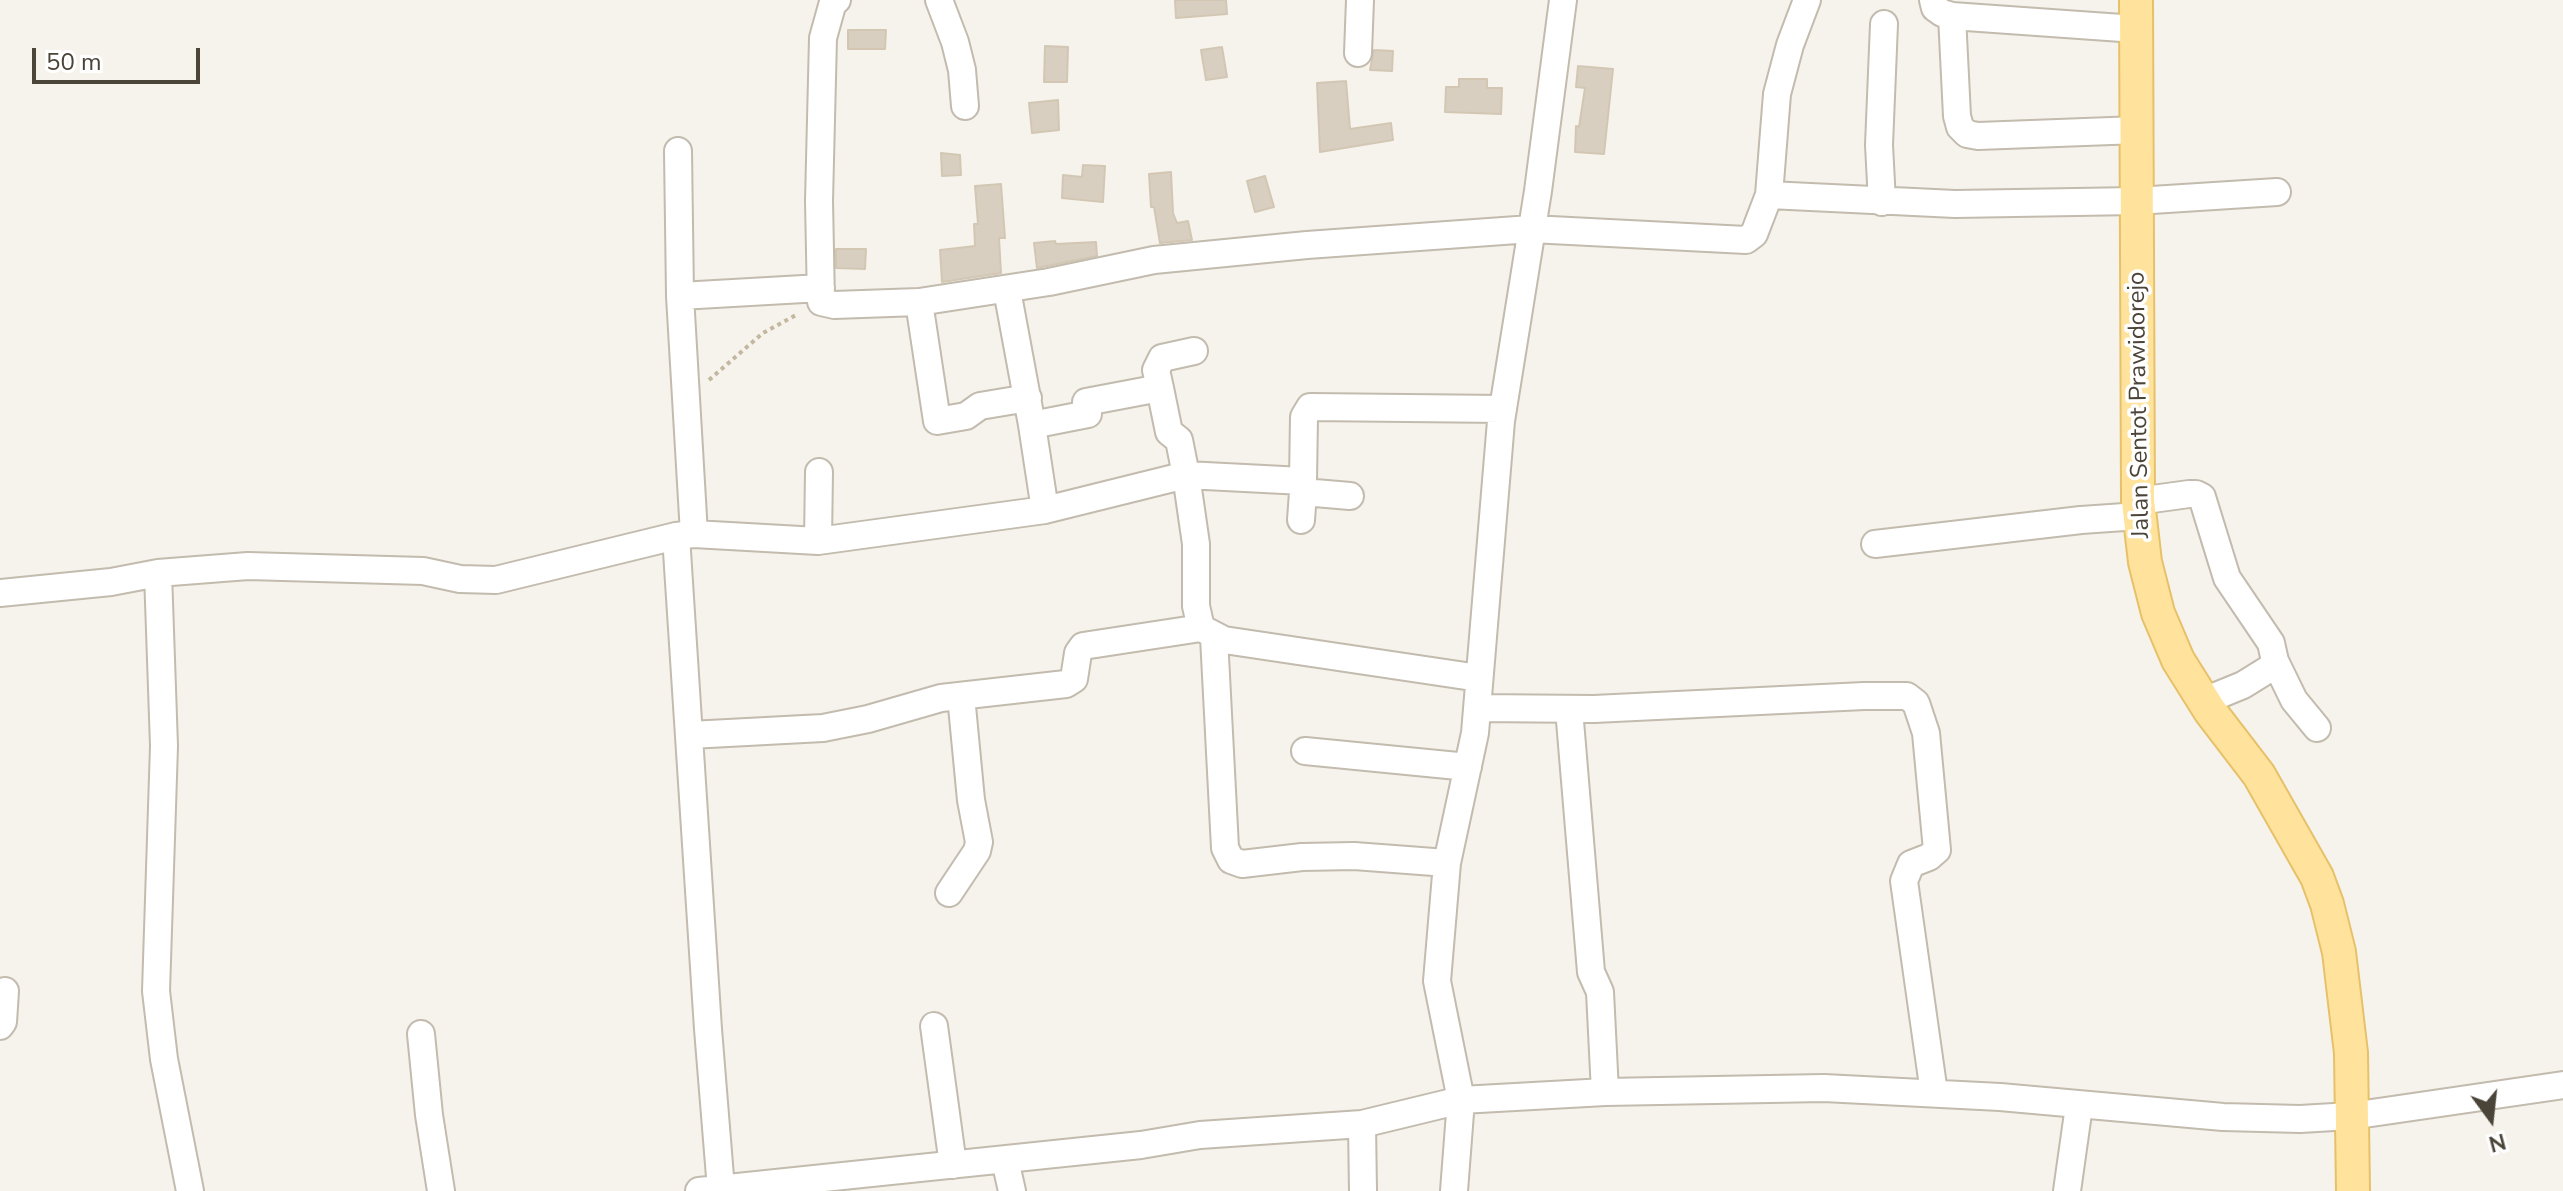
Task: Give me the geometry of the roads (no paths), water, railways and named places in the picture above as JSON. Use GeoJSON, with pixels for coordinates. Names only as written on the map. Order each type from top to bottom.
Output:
{"type":"FeatureCollection","features":[{"type":"Feature","properties":{"kind":"main road","name":"Jalan Sentot Prawidorejo"},"geometry":{"type":"LineString","coordinates":[[2136,14],[2142,201],[2145,562],[2158,613],[2178,660],[2209,699],[2259,775],[2317,877],[2327,904],[2339,952],[2351,1053],[2353,1191]]}},
{"type":"Feature","properties":{"kind":"street"},"geometry":{"type":"LineString","coordinates":[[821,295],[819,201],[823,38],[833,2],[837,0]]}},
{"type":"Feature","properties":{"kind":"street"},"geometry":{"type":"LineString","coordinates":[[932,0],[939,0],[955,42],[962,70],[965,106]]}},
{"type":"Feature","properties":{"kind":"street"},"geometry":{"type":"LineString","coordinates":[[1358,53],[1360,0]]}},
{"type":"Feature","properties":{"kind":"street"},"geometry":{"type":"LineString","coordinates":[[1454,1191],[1461,1100],[1437,981],[1447,863],[1477,708],[1503,409],[1563,0]]}},
{"type":"Feature","properties":{"kind":"street"},"geometry":{"type":"LineString","coordinates":[[680,296],[821,295],[834,305],[919,302],[1007,290],[1154,260],[1307,245],[1531,229],[1746,240],[1754,234],[1769,195],[1777,94],[1790,45],[1807,0]]}},
{"type":"Feature","properties":{"kind":"street"},"geometry":{"type":"LineString","coordinates":[[2136,14],[1943,8],[1957,116],[1960,127],[1967,134],[2138,130]]}},
{"type":"Feature","properties":{"kind":"street"},"geometry":{"type":"LineString","coordinates":[[1882,202],[1879,145],[1884,24]]}},
{"type":"Feature","properties":{"kind":"street"},"geometry":{"type":"LineString","coordinates":[[678,151],[690,735],[708,1029],[710,1190],[898,1181],[953,1165],[1141,1145],[1200,1135],[1362,1124],[1461,1100],[1605,1092],[1824,1088],[1934,1093],[2223,1117],[2300,1119],[2351,1116],[2563,1085]]}},
{"type":"Feature","properties":{"kind":"street"},"geometry":{"type":"LineString","coordinates":[[1769,195],[1955,204],[2142,201],[2277,192]]}},
{"type":"Feature","properties":{"kind":"street"},"geometry":{"type":"LineString","coordinates":[[1007,290],[1045,510]]}},
{"type":"Feature","properties":{"kind":"street"},"geometry":{"type":"LineString","coordinates":[[919,302],[937,421],[966,416],[980,406],[1028,398]]}},
{"type":"Feature","properties":{"kind":"street"},"geometry":{"type":"LineString","coordinates":[[1194,351],[1162,358],[1156,370],[1169,432],[1179,440],[1196,544],[1196,606],[1208,632],[1225,848],[1231,860],[1242,864],[1302,857],[1354,856],[1447,863]]}},
{"type":"Feature","properties":{"kind":"street"},"geometry":{"type":"LineString","coordinates":[[1032,425],[1088,414],[1086,402],[1160,388]]}},
{"type":"Feature","properties":{"kind":"street"},"geometry":{"type":"LineString","coordinates":[[1301,520],[1304,417],[1310,407],[1503,409]]}},
{"type":"Feature","properties":{"kind":"street"},"geometry":{"type":"LineString","coordinates":[[818,541],[819,472]]}},
{"type":"Feature","properties":{"kind":"street"},"geometry":{"type":"LineString","coordinates":[[0,593],[111,582],[158,573],[248,566],[423,571],[460,579],[496,580],[685,535],[818,541],[1045,510],[1186,475],[1303,486],[1350,496]]}},
{"type":"Feature","properties":{"kind":"street"},"geometry":{"type":"LineString","coordinates":[[1875,544],[2081,520],[2189,494],[2202,497],[2227,578],[2271,643],[2275,661],[2294,700],[2317,728]]}},
{"type":"Feature","properties":{"kind":"street"},"geometry":{"type":"LineString","coordinates":[[158,573],[164,746],[156,991],[164,1059],[190,1191]]}},
{"type":"Feature","properties":{"kind":"street"},"geometry":{"type":"LineString","coordinates":[[690,735],[823,728],[941,698],[1070,683],[1083,646],[1208,632],[1479,678]]}},
{"type":"Feature","properties":{"kind":"street"},"geometry":{"type":"LineString","coordinates":[[2209,699],[2243,685],[2272,667],[2275,661]]}},
{"type":"Feature","properties":{"kind":"street"},"geometry":{"type":"LineString","coordinates":[[949,893],[977,851],[979,842],[971,800],[961,696]]}},
{"type":"Feature","properties":{"kind":"street"},"geometry":{"type":"LineString","coordinates":[[1477,708],[1569,709],[1864,696],[1907,696],[1916,703],[1926,733],[1937,850],[1911,864],[1904,881],[1934,1093]]}},
{"type":"Feature","properties":{"kind":"street"},"geometry":{"type":"LineString","coordinates":[[1569,709],[1591,972],[1600,992],[1605,1092]]}},
{"type":"Feature","properties":{"kind":"street"},"geometry":{"type":"LineString","coordinates":[[1305,751],[1468,767]]}},
{"type":"Feature","properties":{"kind":"street"},"geometry":{"type":"LineString","coordinates":[[0,1026],[3,1022],[5,991]]}},
{"type":"Feature","properties":{"kind":"street"},"geometry":{"type":"LineString","coordinates":[[934,1026],[953,1165]]}},
{"type":"Feature","properties":{"kind":"street"},"geometry":{"type":"LineString","coordinates":[[421,1034],[441,1191]]}},
{"type":"Feature","properties":{"kind":"street"},"geometry":{"type":"LineString","coordinates":[[2067,1191],[2079,1106]]}},
{"type":"Feature","properties":{"kind":"street"},"geometry":{"type":"LineString","coordinates":[[1362,1124],[1363,1191]]}},
{"type":"Feature","properties":{"kind":"street"},"geometry":{"type":"LineString","coordinates":[[1005,1160],[1012,1191]]}}]}
